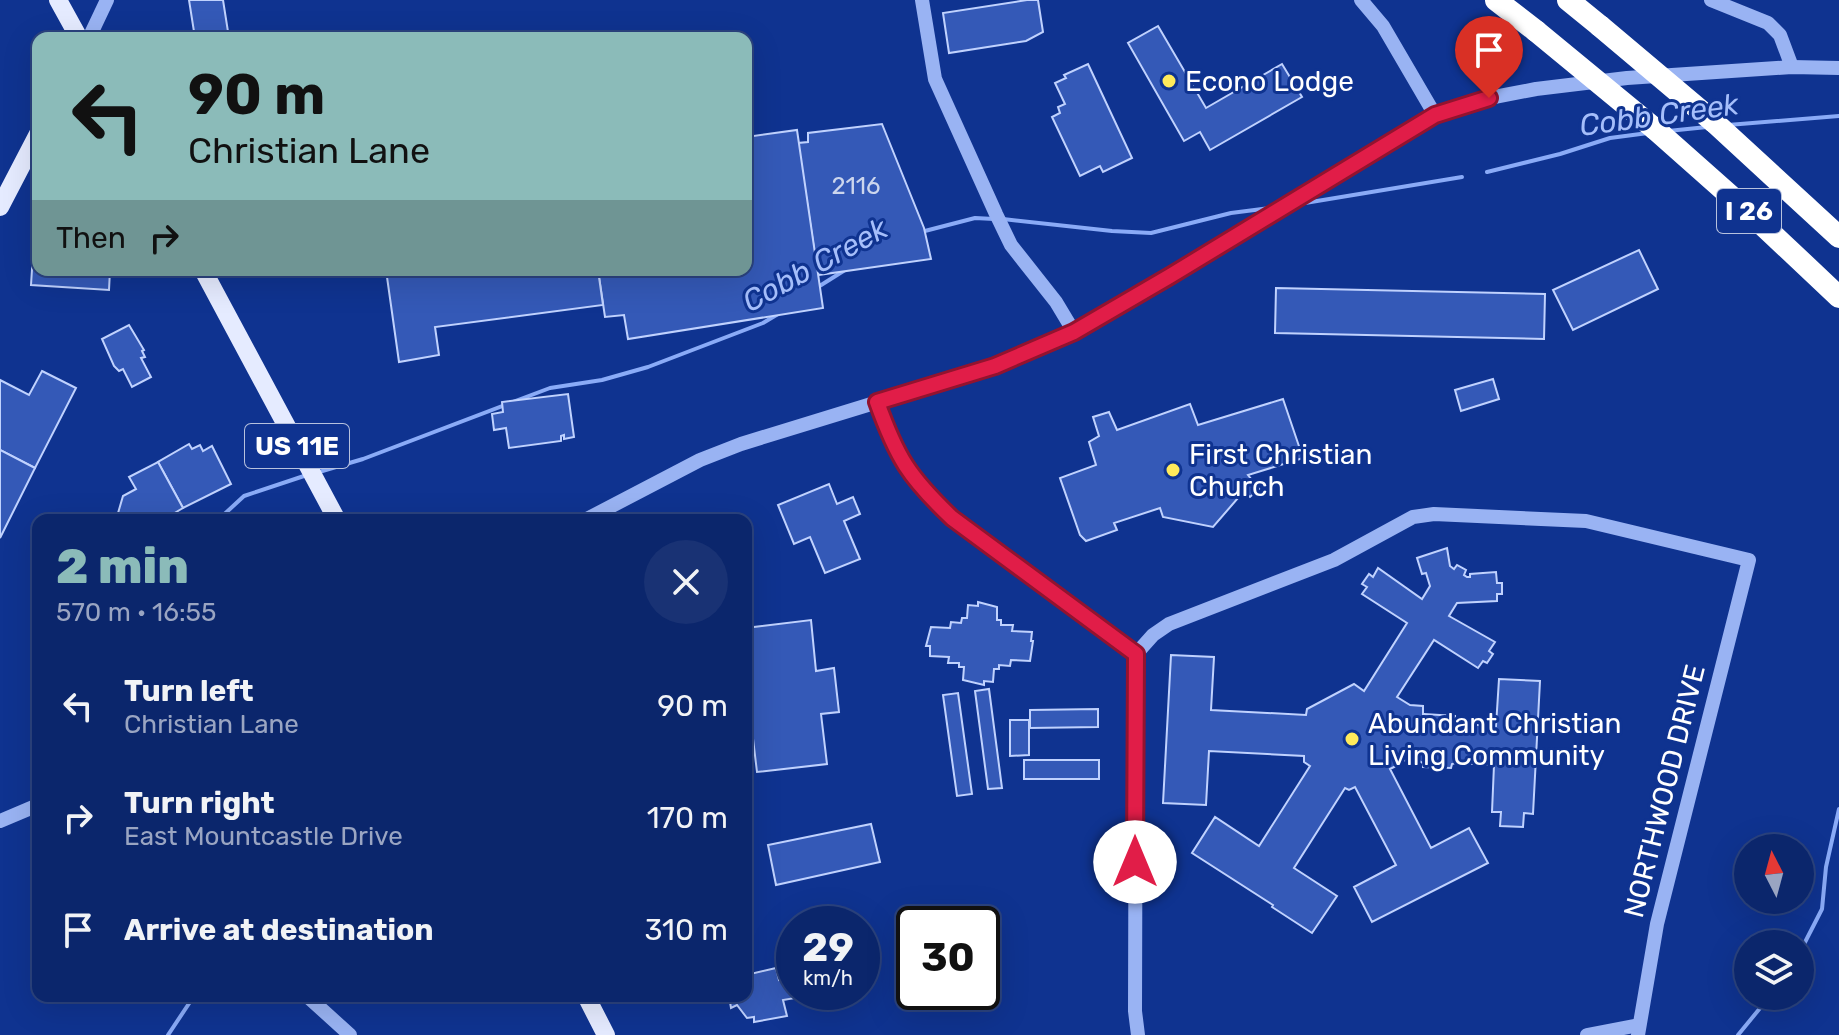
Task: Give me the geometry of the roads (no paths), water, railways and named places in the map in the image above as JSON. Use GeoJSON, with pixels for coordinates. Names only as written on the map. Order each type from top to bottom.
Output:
{"type":"FeatureCollection","features":[{"type":"Feature","properties":{"kind":"highway","name":"I 26"},"geometry":{"type":"LineString","coordinates":[[1496,0],[1655,129],[1839,297]]}},
{"type":"Feature","properties":{"kind":"highway","name":"I 26"},"geometry":{"type":"LineString","coordinates":[[1568,0],[1714,122],[1839,237]]}},
{"type":"Feature","properties":{"kind":"main road"},"geometry":{"type":"LineString","coordinates":[[58,0],[76,32]]}},
{"type":"Feature","properties":{"kind":"main road"},"geometry":{"type":"LineString","coordinates":[[0,204],[32,145]]}},
{"type":"Feature","properties":{"kind":"main road","name":"US 11E"},"geometry":{"type":"LineString","coordinates":[[206,276],[334,514]]}},
{"type":"Feature","properties":{"kind":"main road"},"geometry":{"type":"LineString","coordinates":[[589,1002],[606,1035]]}},
{"type":"Feature","properties":{"kind":"street"},"geometry":{"type":"LineString","coordinates":[[92,32],[107,0]]}},
{"type":"Feature","properties":{"kind":"street"},"geometry":{"type":"LineString","coordinates":[[922,0],[935,79],[996,214],[1011,245],[1056,302],[1074,332]]}},
{"type":"Feature","properties":{"kind":"street"},"geometry":{"type":"LineString","coordinates":[[1361,0],[1383,26],[1435,115]]}},
{"type":"Feature","properties":{"kind":"street"},"geometry":{"type":"LineString","coordinates":[[1711,0],[1768,23],[1780,35],[1792,67]]}},
{"type":"Feature","properties":{"kind":"street"},"geometry":{"type":"LineString","coordinates":[[596,514],[700,460],[735,446],[995,366],[1074,332],[1435,115],[1489,98],[1627,78],[1792,67],[1839,68]]}},
{"type":"Feature","properties":{"kind":"street"},"geometry":{"type":"LineString","coordinates":[[877,402],[902,461],[930,498],[952,518],[1136,654],[1135,1011],[1138,1035]]}},
{"type":"Feature","properties":{"kind":"street","name":"NORTHWOOD DRIVE"},"geometry":{"type":"LineString","coordinates":[[1136,654],[1153,635],[1169,624],[1334,560],[1413,517],[1434,514],[1586,521],[1749,560],[1657,924],[1638,1030]]}},
{"type":"Feature","properties":{"kind":"street"},"geometry":{"type":"LineString","coordinates":[[0,821],[32,808]]}},
{"type":"Feature","properties":{"kind":"street"},"geometry":{"type":"LineString","coordinates":[[314,1002],[349,1034]]}},
{"type":"Feature","properties":{"kind":"street"},"geometry":{"type":"LineString","coordinates":[[1587,1035],[1638,1030]]}},
{"type":"Feature","properties":{"kind":"waterway","name":"Cobb Creek"},"geometry":{"type":"LineString","coordinates":[[1728,125],[1839,116]]}},
{"type":"Feature","properties":{"kind":"waterway","name":"Cobb Creek"},"geometry":{"type":"LineString","coordinates":[[1668,131],[1707,127]]}},
{"type":"Feature","properties":{"kind":"waterway","name":"Cobb Creek"},"geometry":{"type":"LineString","coordinates":[[1487,172],[1610,138],[1648,133]]}},
{"type":"Feature","properties":{"kind":"waterway","name":"Cobb Creek"},"geometry":{"type":"LineString","coordinates":[[1299,204],[1462,177]]}},
{"type":"Feature","properties":{"kind":"waterway","name":"Cobb Creek"},"geometry":{"type":"LineString","coordinates":[[1003,219],[1151,233],[1231,213],[1270,208]]}},
{"type":"Feature","properties":{"kind":"waterway","name":"Cobb Creek"},"geometry":{"type":"LineString","coordinates":[[921,232],[975,218],[994,219]]}},
{"type":"Feature","properties":{"kind":"waterway","name":"Cobb Creek"},"geometry":{"type":"LineString","coordinates":[[818,287],[845,270]]}},
{"type":"Feature","properties":{"kind":"waterway","name":"Cobb Creek"},"geometry":{"type":"LineString","coordinates":[[319,472],[363,459],[550,388],[602,380],[648,367],[763,323],[778,314]]}},
{"type":"Feature","properties":{"kind":"waterway","name":"Cobb Creek"},"geometry":{"type":"LineString","coordinates":[[224,514],[244,496],[307,475]]}},
{"type":"Feature","properties":{"kind":"waterway"},"geometry":{"type":"LineString","coordinates":[[1811,930],[1822,909],[1826,867],[1839,809]]}},
{"type":"Feature","properties":{"kind":"waterway","name":"Cobb Creek"},"geometry":{"type":"LineString","coordinates":[[168,1035],[190,1002]]}},
{"type":"Feature","properties":{"kind":"waterway"},"geometry":{"type":"LineString","coordinates":[[1738,1035],[1759,1010]]}},
{"type":"Feature","properties":{"kind":"place","name":"Econo Lodge"},"geometry":{"type":"Point","coordinates":[1169,81]}},
{"type":"Feature","properties":{"kind":"place","name":"First Christian Church"},"geometry":{"type":"Point","coordinates":[1173,470]}},
{"type":"Feature","properties":{"kind":"place","name":"Abundant Christian Living Community"},"geometry":{"type":"Point","coordinates":[1352,739]}}]}
